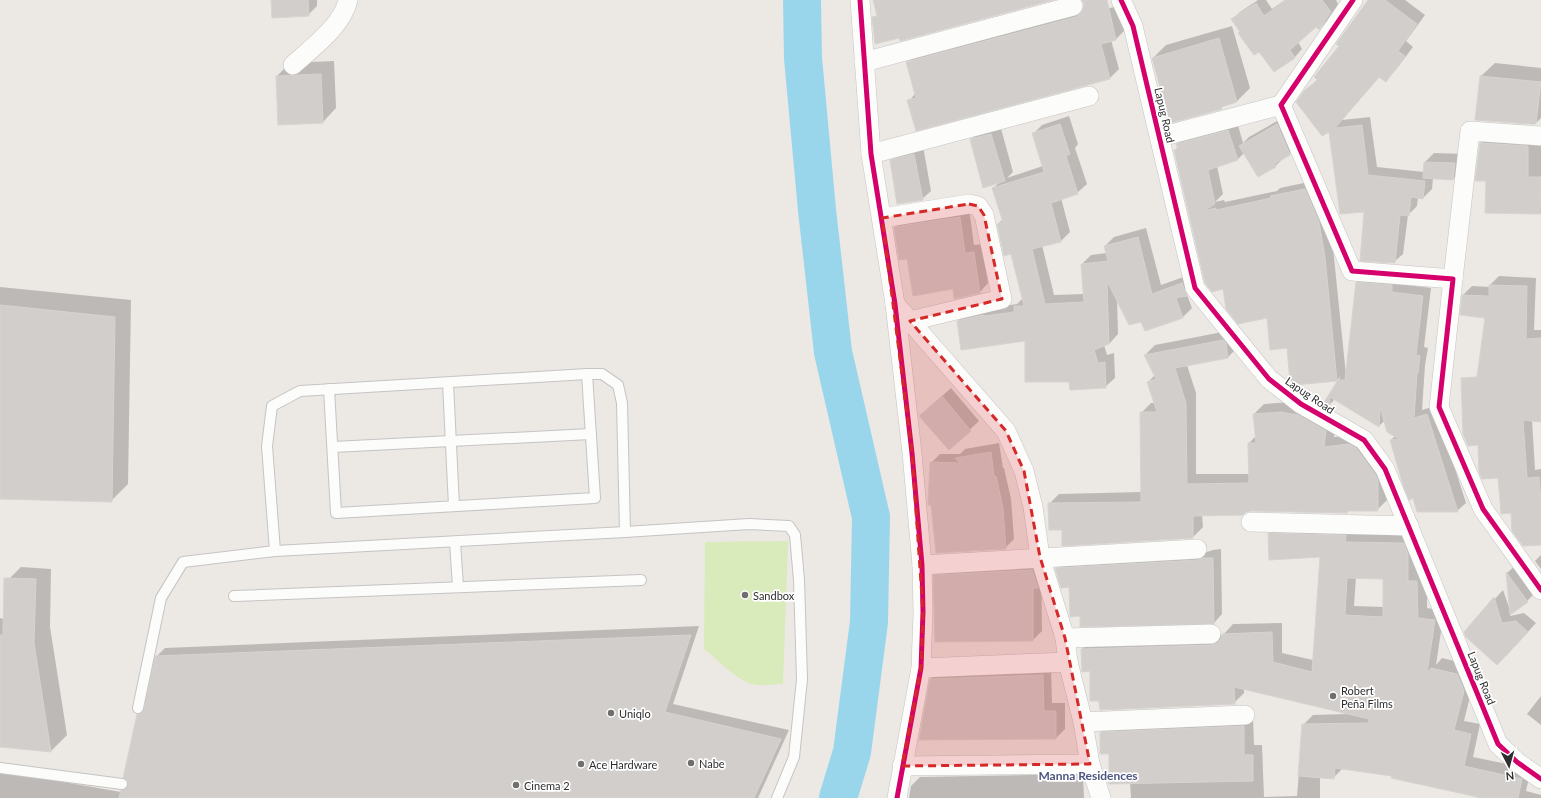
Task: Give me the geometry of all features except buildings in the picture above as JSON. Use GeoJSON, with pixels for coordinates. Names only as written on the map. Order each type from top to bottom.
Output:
{"type":"FeatureCollection","features":[{"type":"Feature","properties":{"kind":"street"},"geometry":{"type":"LineString","coordinates":[[293,66],[331,30],[346,8],[348,0]]}},
{"type":"Feature","properties":{"kind":"street"},"geometry":{"type":"LineString","coordinates":[[860,0],[871,154],[895,304],[912,453],[922,565],[923,612],[921,668],[897,798]]}},
{"type":"Feature","properties":{"kind":"street","name":"Lapug Road"},"geometry":{"type":"LineString","coordinates":[[1121,0],[1133,26],[1195,288],[1269,379],[1301,404],[1364,440],[1385,469],[1410,526],[1498,744],[1517,762],[1541,779]]}},
{"type":"Feature","properties":{"kind":"street"},"geometry":{"type":"LineString","coordinates":[[1160,137],[1281,105],[1352,0]]}},
{"type":"Feature","properties":{"kind":"street"},"geometry":{"type":"LineString","coordinates":[[864,62],[1073,6]]}},
{"type":"Feature","properties":{"kind":"street"},"geometry":{"type":"LineString","coordinates":[[871,154],[1089,96]]}},
{"type":"Feature","properties":{"kind":"street"},"geometry":{"type":"LineString","coordinates":[[1281,105],[1352,271],[1453,279]]}},
{"type":"Feature","properties":{"kind":"street"},"geometry":{"type":"LineString","coordinates":[[1541,136],[1470,131],[1439,407],[1483,510],[1541,590]]}},
{"type":"Feature","properties":{"kind":"street"},"geometry":{"type":"LineString","coordinates":[[882,218],[969,204],[978,206],[984,214],[1002,299],[910,321]]}},
{"type":"Feature","properties":{"kind":"street"},"geometry":{"type":"LineString","coordinates":[[895,304],[1006,431],[1024,471],[1033,508],[1040,558],[1065,638],[1068,662],[1083,722],[1090,764],[1102,798]]}},
{"type":"Feature","properties":{"kind":"street"},"geometry":{"type":"LineString","coordinates":[[1251,522],[1410,526]]}},
{"type":"Feature","properties":{"kind":"street"},"geometry":{"type":"LineString","coordinates":[[922,565],[1197,549]]}},
{"type":"Feature","properties":{"kind":"street"},"geometry":{"type":"LineString","coordinates":[[1065,638],[1211,634]]}},
{"type":"Feature","properties":{"kind":"street"},"geometry":{"type":"LineString","coordinates":[[921,668],[1068,662]]}},
{"type":"Feature","properties":{"kind":"street"},"geometry":{"type":"LineString","coordinates":[[1083,722],[1245,715]]}},
{"type":"Feature","properties":{"kind":"street"},"geometry":{"type":"LineString","coordinates":[[902,766],[1090,764]]}},
{"type":"Feature","properties":{"kind":"lane"},"geometry":{"type":"LineString","coordinates":[[329,389],[336,513],[594,498],[587,374]]}},
{"type":"Feature","properties":{"kind":"lane"},"geometry":{"type":"LineString","coordinates":[[275,551],[267,446],[272,406],[300,391],[587,374],[602,374],[618,386],[622,403],[625,532]]}},
{"type":"Feature","properties":{"kind":"lane"},"geometry":{"type":"LineString","coordinates":[[448,382],[454,506]]}},
{"type":"Feature","properties":{"kind":"lane"},"geometry":{"type":"LineString","coordinates":[[333,447],[591,434]]}},
{"type":"Feature","properties":{"kind":"lane"},"geometry":{"type":"LineString","coordinates":[[138,708],[161,598],[183,562],[275,551],[455,542],[749,524],[789,526],[795,535],[799,580],[802,679],[794,757],[777,798]]}},
{"type":"Feature","properties":{"kind":"lane"},"geometry":{"type":"LineString","coordinates":[[455,542],[458,587]]}},
{"type":"Feature","properties":{"kind":"lane"},"geometry":{"type":"LineString","coordinates":[[234,596],[641,580]]}},
{"type":"Feature","properties":{"kind":"lane"},"geometry":{"type":"LineString","coordinates":[[0,768],[122,784]]}},
{"type":"Feature","properties":{"kind":"highlighted area"},"geometry":{"type":"Polygon","coordinates":[[[969,204],[978,206],[984,215],[1002,299],[910,321],[1006,431],[1024,471],[1040,557],[1065,638],[1090,764],[902,766],[921,668],[923,612],[912,453],[882,218],[969,204]]]}},
{"type":"Feature","properties":{"kind":"green space","name":"Sandbox"},"geometry":{"type":"Polygon","coordinates":[[[788,541],[783,684],[750,684],[729,671],[704,649],[705,542],[788,541]]]}},
{"type":"Feature","properties":{"kind":"waterway"},"geometry":{"type":"LineString","coordinates":[[802,0],[803,58],[817,210],[833,352],[871,517],[869,622],[852,752],[838,798]]}},
{"type":"Feature","properties":{"kind":"cycle path"},"geometry":{"type":"LineString","coordinates":[[860,0],[871,154],[895,304],[912,453],[922,565],[923,612],[921,668],[897,798]]}},
{"type":"Feature","properties":{"kind":"cycle path"},"geometry":{"type":"LineString","coordinates":[[1121,0],[1133,26],[1195,288],[1269,379],[1301,404],[1364,440],[1385,469],[1498,744],[1517,762],[1541,779]]}},
{"type":"Feature","properties":{"kind":"cycle path"},"geometry":{"type":"LineString","coordinates":[[1353,0],[1281,105],[1352,271],[1453,279],[1439,407],[1483,509],[1541,590]]}},
{"type":"Feature","properties":{"kind":"place","name":"Sandbox"},"geometry":{"type":"Point","coordinates":[745,595]}},
{"type":"Feature","properties":{"kind":"place","name":"Robert Peña Films"},"geometry":{"type":"Point","coordinates":[1333,696]}},
{"type":"Feature","properties":{"kind":"place","name":"Uniqlo"},"geometry":{"type":"Point","coordinates":[611,713]}},
{"type":"Feature","properties":{"kind":"place","name":"Nabe"},"geometry":{"type":"Point","coordinates":[691,763]}},
{"type":"Feature","properties":{"kind":"place","name":"Ace Hardware"},"geometry":{"type":"Point","coordinates":[581,764]}},
{"type":"Feature","properties":{"kind":"place","name":"Cinema 2"},"geometry":{"type":"Point","coordinates":[516,785]}},
{"type":"Feature","properties":{"kind":"district","name":"Manna Residences"},"geometry":{"type":"Point","coordinates":[1088,775]}}]}
